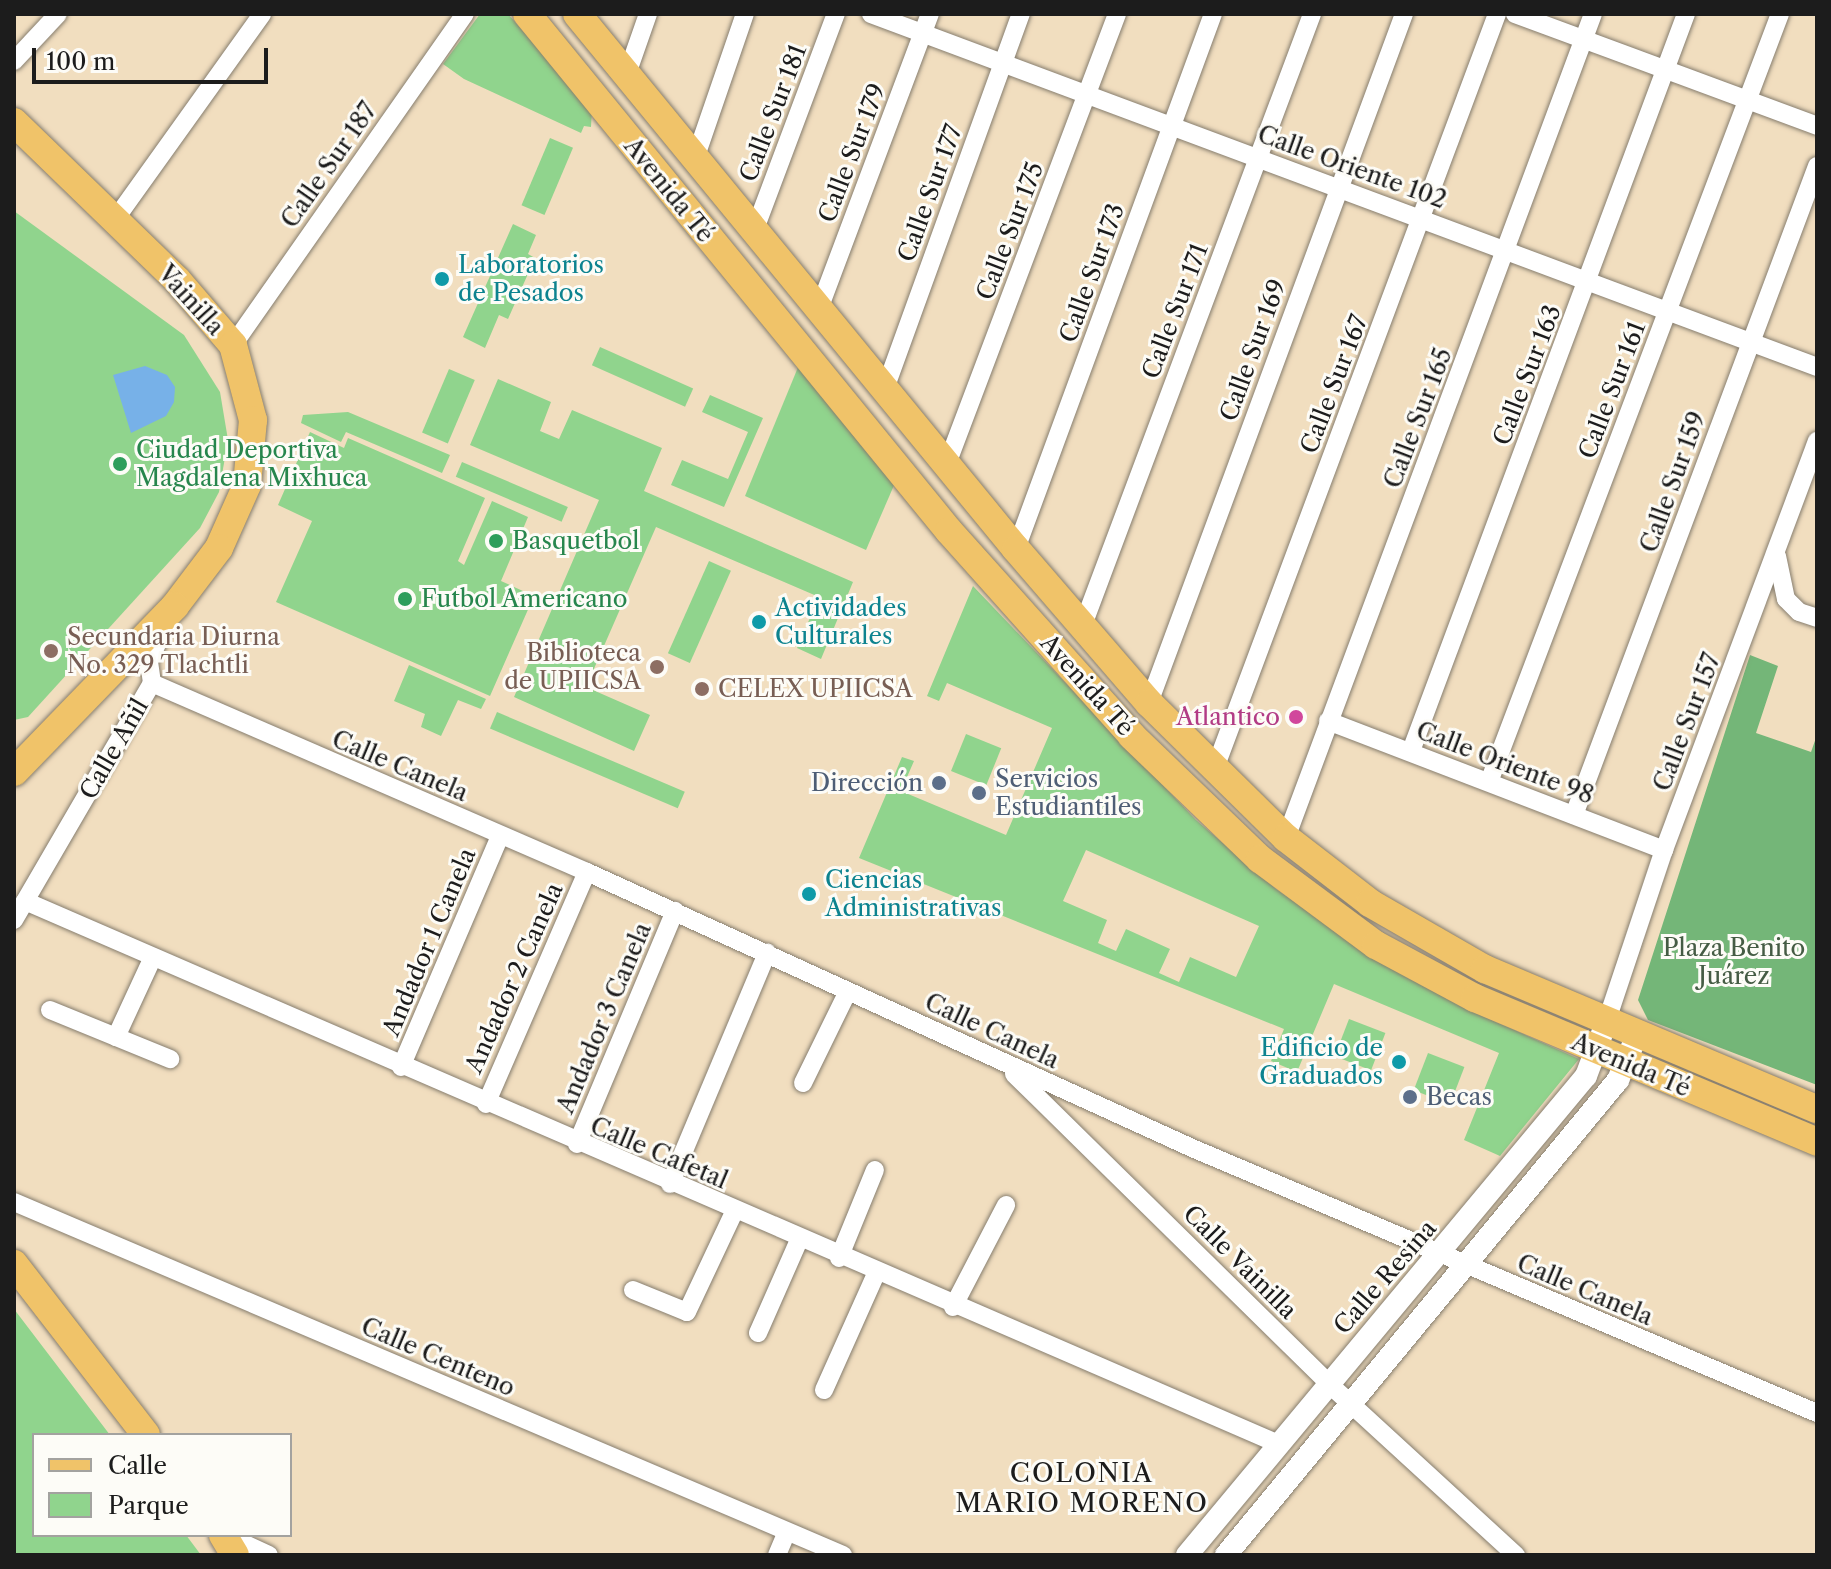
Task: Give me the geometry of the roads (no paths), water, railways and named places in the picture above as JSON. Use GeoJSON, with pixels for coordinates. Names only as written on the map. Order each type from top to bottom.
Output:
{"type":"FeatureCollection","features":[{"type":"Feature","properties":{"kind":"main road","name":"Avenida Té"},"geometry":{"type":"LineString","coordinates":[[527,14],[949,531],[1197,803],[1314,904],[1376,945],[1475,998],[1817,1142]]}},
{"type":"Feature","properties":{"kind":"main road","name":"Avenida Té"},"geometry":{"type":"LineString","coordinates":[[577,14],[1016,549],[1149,703],[1214,771],[1286,838],[1390,916],[1485,969],[1606,1023],[1817,1109]]}},
{"type":"Feature","properties":{"kind":"main road","name":"Vainilla"},"geometry":{"type":"LineString","coordinates":[[14,122],[177,280],[233,345],[253,420],[247,485],[219,548],[175,606]]}},
{"type":"Feature","properties":{"kind":"main road","name":"Calle Añil"},"geometry":{"type":"LineString","coordinates":[[14,772],[175,606]]}},
{"type":"Feature","properties":{"kind":"main road"},"geometry":{"type":"LineString","coordinates":[[14,1264],[144,1433]]}},
{"type":"Feature","properties":{"kind":"main road"},"geometry":{"type":"LineString","coordinates":[[225,1537],[235,1555]]}},
{"type":"Feature","properties":{"kind":"street"},"geometry":{"type":"LineString","coordinates":[[14,61],[58,14]]}},
{"type":"Feature","properties":{"kind":"street"},"geometry":{"type":"LineString","coordinates":[[114,221],[262,14]]}},
{"type":"Feature","properties":{"kind":"street","name":"Calle Sur 187"},"geometry":{"type":"LineString","coordinates":[[233,345],[465,14]]}},
{"type":"Feature","properties":{"kind":"street"},"geometry":{"type":"LineString","coordinates":[[627,74],[648,14]]}},
{"type":"Feature","properties":{"kind":"street"},"geometry":{"type":"LineString","coordinates":[[696,156],[745,14]]}},
{"type":"Feature","properties":{"kind":"street","name":"Calle Sur 181"},"geometry":{"type":"LineString","coordinates":[[755,229],[836,14]]}},
{"type":"Feature","properties":{"kind":"street","name":"Calle Oriente 102"},"geometry":{"type":"LineString","coordinates":[[871,14],[1172,123],[1817,367]]}},
{"type":"Feature","properties":{"kind":"street","name":"Calle Sur 179"},"geometry":{"type":"LineString","coordinates":[[819,309],[930,14]]}},
{"type":"Feature","properties":{"kind":"street","name":"Calle Sur 177"},"geometry":{"type":"LineString","coordinates":[[885,389],[1021,14]]}},
{"type":"Feature","properties":{"kind":"street","name":"Calle Sur 175"},"geometry":{"type":"LineString","coordinates":[[947,464],[1117,14]]}},
{"type":"Feature","properties":{"kind":"street","name":"Calle Sur 173"},"geometry":{"type":"LineString","coordinates":[[1016,549],[1213,14]]}},
{"type":"Feature","properties":{"kind":"street","name":"Calle Sur 171"},"geometry":{"type":"LineString","coordinates":[[1083,625],[1312,14]]}},
{"type":"Feature","properties":{"kind":"street","name":"Calle Sur 169"},"geometry":{"type":"LineString","coordinates":[[1149,703],[1404,14]]}},
{"type":"Feature","properties":{"kind":"street","name":"Calle Sur 167"},"geometry":{"type":"LineString","coordinates":[[1214,771],[1497,14]]}},
{"type":"Feature","properties":{"kind":"street"},"geometry":{"type":"LineString","coordinates":[[1515,14],[1817,126]]}},
{"type":"Feature","properties":{"kind":"street","name":"Calle Sur 165"},"geometry":{"type":"LineString","coordinates":[[1286,838],[1593,14]]}},
{"type":"Feature","properties":{"kind":"street","name":"Calle Sur 163"},"geometry":{"type":"LineString","coordinates":[[1411,751],[1686,14]]}},
{"type":"Feature","properties":{"kind":"street","name":"Calle Sur 161"},"geometry":{"type":"LineString","coordinates":[[1489,782],[1780,14]]}},
{"type":"Feature","properties":{"kind":"street","name":"Calle Sur 159"},"geometry":{"type":"LineString","coordinates":[[1574,815],[1817,166]]}},
{"type":"Feature","properties":{"kind":"street","name":"Calle Sur 157"},"geometry":{"type":"LineString","coordinates":[[1606,1023],[1664,850],[1777,555],[1817,441]]}},
{"type":"Feature","properties":{"kind":"street"},"geometry":{"type":"LineString","coordinates":[[1777,555],[1786,599],[1799,612],[1817,618]]}},
{"type":"Feature","properties":{"kind":"street","name":"Calle Añil"},"geometry":{"type":"LineString","coordinates":[[14,920],[152,683],[149,661],[175,606]]}},
{"type":"Feature","properties":{"kind":"street","name":"Calle Canela"},"geometry":{"type":"LineString","coordinates":[[152,683],[675,911],[1004,1064],[1467,1266],[1817,1413]]}},
{"type":"Feature","properties":{"kind":"street","name":"Calle Oriente 98"},"geometry":{"type":"LineString","coordinates":[[1328,721],[1664,850]]}},
{"type":"Feature","properties":{"kind":"street","name":"Andador 1 Canela"},"geometry":{"type":"LineString","coordinates":[[401,1067],[500,836]]}},
{"type":"Feature","properties":{"kind":"street","name":"Andador 2 Canela"},"geometry":{"type":"LineString","coordinates":[[486,1104],[587,872]]}},
{"type":"Feature","properties":{"kind":"street","name":"Calle Cafetal"},"geometry":{"type":"LineString","coordinates":[[25,901],[839,1258],[1276,1443]]}},
{"type":"Feature","properties":{"kind":"street","name":"Andador 3 Canela"},"geometry":{"type":"LineString","coordinates":[[577,1144],[675,911]]}},
{"type":"Feature","properties":{"kind":"street"},"geometry":{"type":"LineString","coordinates":[[670,1184],[767,953]]}},
{"type":"Feature","properties":{"kind":"street"},"geometry":{"type":"LineString","coordinates":[[116,1037],[152,959]]}},
{"type":"Feature","properties":{"kind":"street"},"geometry":{"type":"LineString","coordinates":[[803,1083],[848,991]]}},
{"type":"Feature","properties":{"kind":"street"},"geometry":{"type":"LineString","coordinates":[[50,1010],[170,1059]]}},
{"type":"Feature","properties":{"kind":"street","name":"Calle Resina"},"geometry":{"type":"LineString","coordinates":[[1187,1555],[1276,1443],[1441,1253],[1586,1076],[1606,1023]]}},
{"type":"Feature","properties":{"kind":"street"},"geometry":{"type":"LineString","coordinates":[[1226,1555],[1349,1402],[1467,1266],[1628,1064],[1637,1035]]}},
{"type":"Feature","properties":{"kind":"street","name":"Calle Vainilla"},"geometry":{"type":"LineString","coordinates":[[1004,1064],[1328,1383],[1516,1553]]}},
{"type":"Feature","properties":{"kind":"street"},"geometry":{"type":"LineString","coordinates":[[839,1258],[875,1170]]}},
{"type":"Feature","properties":{"kind":"street","name":"Calle Centeno"},"geometry":{"type":"LineString","coordinates":[[14,1202],[843,1555]]}},
{"type":"Feature","properties":{"kind":"street"},"geometry":{"type":"LineString","coordinates":[[953,1307],[1006,1205]]}},
{"type":"Feature","properties":{"kind":"street"},"geometry":{"type":"LineString","coordinates":[[633,1290],[687,1312],[734,1212]]}},
{"type":"Feature","properties":{"kind":"street"},"geometry":{"type":"LineString","coordinates":[[758,1333],[799,1240]]}},
{"type":"Feature","properties":{"kind":"street"},"geometry":{"type":"LineString","coordinates":[[824,1390],[876,1274]]}},
{"type":"Feature","properties":{"kind":"street"},"geometry":{"type":"LineString","coordinates":[[777,1555],[787,1532]]}},
{"type":"Feature","properties":{"kind":"street"},"geometry":{"type":"LineString","coordinates":[[228,1537],[269,1555]]}},
{"type":"Feature","properties":{"kind":"water"},"geometry":{"type":"Polygon","coordinates":[[[145,366],[167,375],[175,387],[174,402],[166,416],[131,433],[113,375],[145,366]]]}},
{"type":"Feature","properties":{"kind":"place","name":"Laboratorios de Pesados"},"geometry":{"type":"Point","coordinates":[442,279]}},
{"type":"Feature","properties":{"kind":"place","name":"Ciudad Deportiva Magdalena Mixhuca"},"geometry":{"type":"Point","coordinates":[120,464]}},
{"type":"Feature","properties":{"kind":"place","name":"Basquetbol"},"geometry":{"type":"Point","coordinates":[496,541]}},
{"type":"Feature","properties":{"kind":"place","name":"Futbol Americano"},"geometry":{"type":"Point","coordinates":[405,599]}},
{"type":"Feature","properties":{"kind":"place","name":"Actividades Culturales"},"geometry":{"type":"Point","coordinates":[759,622]}},
{"type":"Feature","properties":{"kind":"place","name":"Secundaria Diurna No. 329 Tlachtli"},"geometry":{"type":"Point","coordinates":[51,651]}},
{"type":"Feature","properties":{"kind":"place","name":"Biblioteca de UPIICSA"},"geometry":{"type":"Point","coordinates":[657,667]}},
{"type":"Feature","properties":{"kind":"place","name":"CELEX UPIICSA"},"geometry":{"type":"Point","coordinates":[702,689]}},
{"type":"Feature","properties":{"kind":"place","name":"Atlantico"},"geometry":{"type":"Point","coordinates":[1296,717]}},
{"type":"Feature","properties":{"kind":"place","name":"Dirección"},"geometry":{"type":"Point","coordinates":[939,783]}},
{"type":"Feature","properties":{"kind":"place","name":"Servicios Estudiantiles"},"geometry":{"type":"Point","coordinates":[979,793]}},
{"type":"Feature","properties":{"kind":"place","name":"Ciencias Administrativas"},"geometry":{"type":"Point","coordinates":[809,894]}},
{"type":"Feature","properties":{"kind":"place","name":"Edificio de Graduados"},"geometry":{"type":"Point","coordinates":[1399,1062]}},
{"type":"Feature","properties":{"kind":"place","name":"Becas"},"geometry":{"type":"Point","coordinates":[1410,1097]}},
{"type":"Feature","properties":{"kind":"district","name":"COLONIA MARIO MORENO"},"geometry":{"type":"Point","coordinates":[1082,1489]}},
{"type":"Feature","properties":{"kind":"park label","name":"Plaza Benito Juárez"},"geometry":{"type":"Point","coordinates":[1734,962]}}]}
